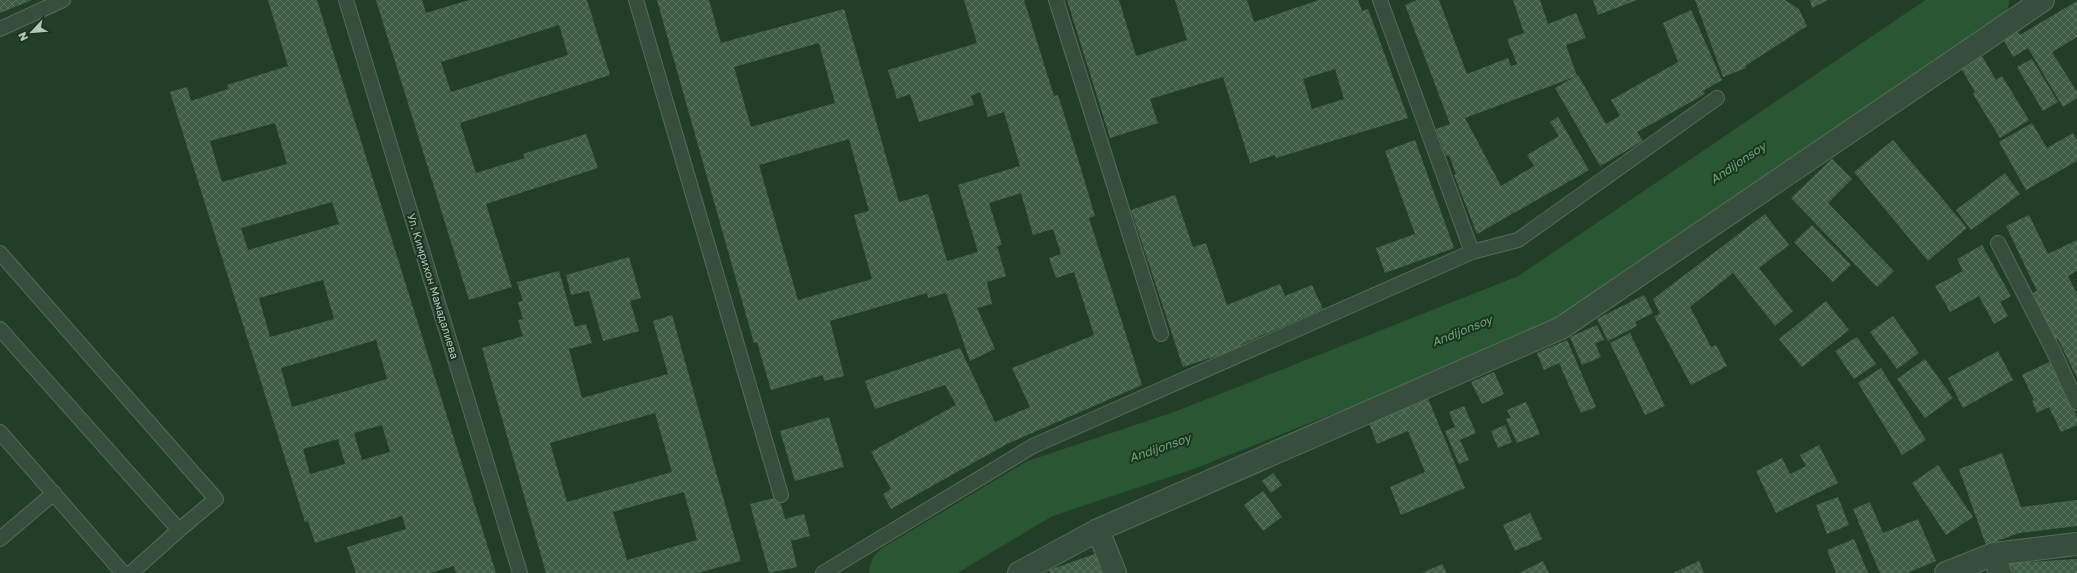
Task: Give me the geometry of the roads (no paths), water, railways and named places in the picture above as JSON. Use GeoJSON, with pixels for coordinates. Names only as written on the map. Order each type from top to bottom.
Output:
{"type":"FeatureCollection","features":[{"type":"Feature","properties":{"kind":"street"},"geometry":{"type":"LineString","coordinates":[[1019,573],[1098,530],[1561,328],[2043,0]]}},
{"type":"Feature","properties":{"kind":"street"},"geometry":{"type":"LineString","coordinates":[[1098,530],[1115,573]]}},
{"type":"Feature","properties":{"kind":"street"},"geometry":{"type":"LineString","coordinates":[[1946,573],[1997,563],[2077,544]]}},
{"type":"Feature","properties":{"kind":"lane"},"geometry":{"type":"LineString","coordinates":[[0,29],[63,0]]}},
{"type":"Feature","properties":{"kind":"lane","name":"Ул. Кимрихон Мамадалиева"},"geometry":{"type":"LineString","coordinates":[[346,0],[520,573]]}},
{"type":"Feature","properties":{"kind":"lane"},"geometry":{"type":"LineString","coordinates":[[636,0],[781,495]]}},
{"type":"Feature","properties":{"kind":"lane"},"geometry":{"type":"LineString","coordinates":[[1056,0],[1160,334]]}},
{"type":"Feature","properties":{"kind":"lane"},"geometry":{"type":"LineString","coordinates":[[1380,0],[1472,252]]}},
{"type":"Feature","properties":{"kind":"lane"},"geometry":{"type":"LineString","coordinates":[[823,573],[1033,446],[1472,252],[1518,240],[1717,98]]}},
{"type":"Feature","properties":{"kind":"lane"},"geometry":{"type":"LineString","coordinates":[[1998,243],[2054,352],[2077,404]]}},
{"type":"Feature","properties":{"kind":"lane"},"geometry":{"type":"LineString","coordinates":[[0,253],[216,499],[131,573]]}},
{"type":"Feature","properties":{"kind":"lane"},"geometry":{"type":"LineString","coordinates":[[0,329],[179,530]]}},
{"type":"Feature","properties":{"kind":"lane"},"geometry":{"type":"LineString","coordinates":[[0,432],[123,573]]}},
{"type":"Feature","properties":{"kind":"lane"},"geometry":{"type":"LineString","coordinates":[[0,539],[54,493]]}},
{"type":"Feature","properties":{"kind":"waterway","name":"Andijonsoy"},"geometry":{"type":"LineString","coordinates":[[899,573],[1039,489],[1185,440],[1532,303],[1979,0]]}}]}
